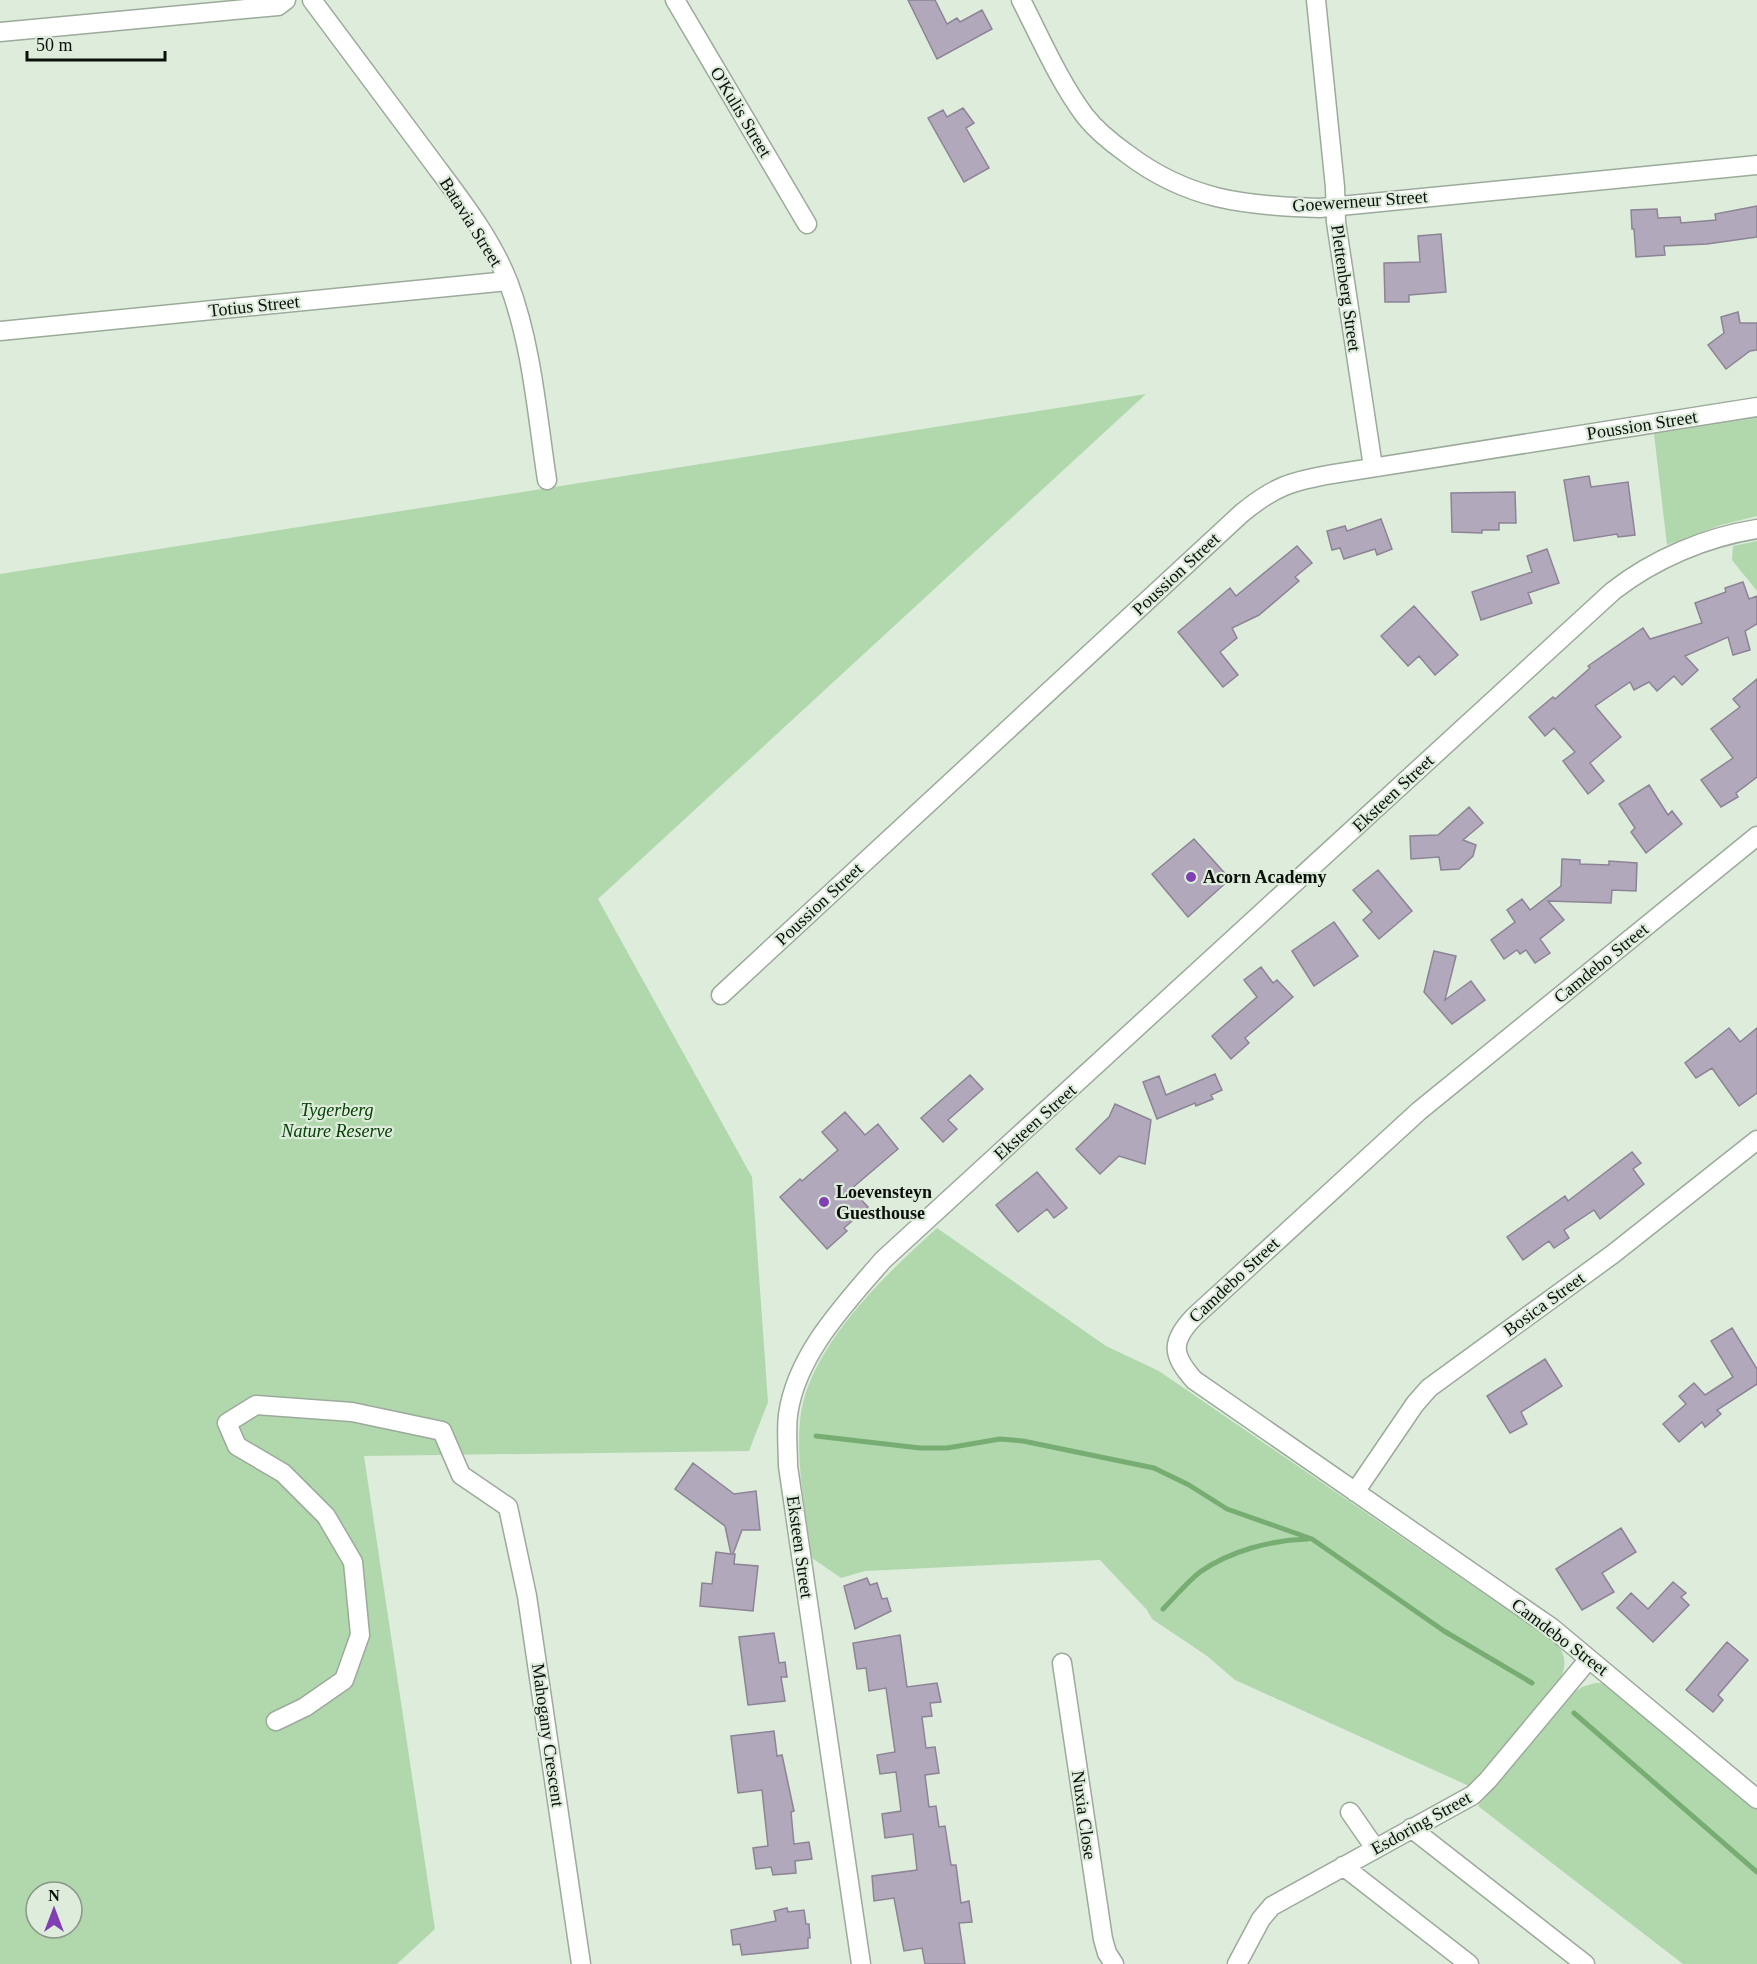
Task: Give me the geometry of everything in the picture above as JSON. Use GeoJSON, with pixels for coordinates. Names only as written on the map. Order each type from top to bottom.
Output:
{"type":"FeatureCollection","features":[{"type":"Feature","properties":{"kind":"street"},"geometry":{"type":"LineString","coordinates":[[0,32],[278,6],[286,0]]}},
{"type":"Feature","properties":{"kind":"street","name":"Batavia Street"},"geometry":{"type":"LineString","coordinates":[[312,0],[485,236],[508,282],[528,353],[547,480]]}},
{"type":"Feature","properties":{"kind":"street","name":"O'Kulis Street"},"geometry":{"type":"LineString","coordinates":[[675,0],[807,224]]}},
{"type":"Feature","properties":{"kind":"street","name":"Goewerneur Street"},"geometry":{"type":"LineString","coordinates":[[1021,0],[1050,57],[1086,117],[1112,143],[1149,171],[1180,186],[1235,202],[1273,207],[1320,208],[1757,165]]}},
{"type":"Feature","properties":{"kind":"street","name":"Plettenberg Street"},"geometry":{"type":"LineString","coordinates":[[1316,0],[1336,222],[1373,467]]}},
{"type":"Feature","properties":{"kind":"street","name":"Totius Street"},"geometry":{"type":"LineString","coordinates":[[0,331],[508,282]]}},
{"type":"Feature","properties":{"kind":"street","name":"Poussion Street"},"geometry":{"type":"LineString","coordinates":[[721,995],[1262,496],[1297,480],[1757,407]]}},
{"type":"Feature","properties":{"kind":"street","name":"Eksteen Street"},"geometry":{"type":"LineString","coordinates":[[861,1964],[788,1466],[788,1415],[797,1382],[813,1350],[847,1302],[883,1260],[1613,591],[1660,560],[1730,534],[1757,529]]}},
{"type":"Feature","properties":{"kind":"street","name":"Camdebo Street"},"geometry":{"type":"LineString","coordinates":[[1757,836],[1419,1111],[1258,1256],[1181,1330],[1177,1342],[1177,1356],[1180,1365],[1194,1380],[1552,1628],[1757,1798]]}},
{"type":"Feature","properties":{"kind":"street","name":"Bosica Street"},"geometry":{"type":"LineString","coordinates":[[1355,1492],[1415,1404],[1429,1388],[1612,1254],[1757,1140]]}},
{"type":"Feature","properties":{"kind":"street","name":"Mahogany Crescent"},"geometry":{"type":"LineString","coordinates":[[276,1721],[305,1707],[344,1680],[360,1635],[353,1562],[326,1516],[283,1473],[237,1446],[226,1423],[256,1405],[352,1412],[442,1431],[462,1475],[507,1507],[527,1596],[581,1964]]}},
{"type":"Feature","properties":{"kind":"street","name":"Esdoring Street"},"geometry":{"type":"LineString","coordinates":[[1237,1964],[1261,1919],[1272,1906],[1473,1795],[1589,1659]]}},
{"type":"Feature","properties":{"kind":"street","name":"Nuxia Close"},"geometry":{"type":"LineString","coordinates":[[1062,1663],[1103,1939],[1107,1953],[1114,1964]]}},
{"type":"Feature","properties":{"kind":"street"},"geometry":{"type":"LineString","coordinates":[[1350,1812],[1375,1848]]}},
{"type":"Feature","properties":{"kind":"street"},"geometry":{"type":"LineString","coordinates":[[1411,1828],[1580,1962]]}},
{"type":"Feature","properties":{"kind":"street"},"geometry":{"type":"LineString","coordinates":[[1343,1866],[1469,1964]]}},
{"type":"Feature","properties":{"kind":"green space","name":"Tygerberg Nature Reserve"},"geometry":{"type":"Polygon","coordinates":[[[1146,394],[598,899],[752,1177],[768,1402],[749,1451],[364,1456],[435,1929],[397,1964],[0,1964],[0,574],[1146,394]]]}},
{"type":"Feature","properties":{"kind":"green space"},"geometry":{"type":"Polygon","coordinates":[[[1757,418],[1757,516],[1721,525],[1667,545],[1654,434],[1757,418]]]}},
{"type":"Feature","properties":{"kind":"green space"},"geometry":{"type":"Polygon","coordinates":[[[1757,541],[1757,591],[1732,560],[1733,546],[1757,541]]]}},
{"type":"Feature","properties":{"kind":"green space"},"geometry":{"type":"Polygon","coordinates":[[[937,1228],[1106,1346],[1159,1371],[1556,1643],[1562,1651],[1564,1660],[1564,1669],[1560,1679],[1469,1786],[1235,1680],[1207,1656],[1152,1619],[1147,1610],[1100,1560],[865,1571],[841,1578],[812,1558],[799,1455],[800,1421],[806,1394],[817,1367],[833,1340],[852,1315],[895,1267],[937,1228]]]}},
{"type":"Feature","properties":{"kind":"green space"},"geometry":{"type":"Polygon","coordinates":[[[1595,1683],[1602,1683],[1614,1689],[1757,1809],[1757,1964],[1683,1964],[1478,1806],[1576,1691],[1595,1683]]]}},
{"type":"Feature","properties":{"kind":"building"},"geometry":{"type":"Polygon","coordinates":[[[908,0],[935,0],[947,24],[957,18],[960,22],[982,10],[992,29],[937,59],[908,0]]]}},
{"type":"Feature","properties":{"kind":"building"},"geometry":{"type":"Polygon","coordinates":[[[963,108],[974,123],[966,128],[989,168],[964,182],[928,118],[943,110],[947,117],[963,108]]]}},
{"type":"Feature","properties":{"kind":"building"},"geometry":{"type":"Polygon","coordinates":[[[1757,206],[1757,237],[1707,244],[1664,246],[1665,255],[1636,257],[1631,210],[1657,209],[1658,218],[1680,217],[1681,223],[1716,220],[1715,214],[1757,206]]]}},
{"type":"Feature","properties":{"kind":"building"},"geometry":{"type":"Polygon","coordinates":[[[1441,234],[1446,292],[1409,295],[1409,302],[1385,302],[1384,263],[1420,262],[1418,236],[1441,234]]]}},
{"type":"Feature","properties":{"kind":"building"},"geometry":{"type":"Polygon","coordinates":[[[1738,312],[1740,323],[1757,323],[1757,350],[1750,351],[1726,369],[1708,345],[1724,333],[1721,317],[1738,312]]]}},
{"type":"Feature","properties":{"kind":"building"},"geometry":{"type":"Polygon","coordinates":[[[1589,476],[1591,487],[1628,482],[1635,535],[1618,537],[1617,534],[1574,541],[1564,480],[1589,476]]]}},
{"type":"Feature","properties":{"kind":"building"},"geometry":{"type":"Polygon","coordinates":[[[1515,492],[1516,523],[1499,523],[1499,530],[1482,530],[1482,533],[1452,532],[1451,493],[1515,492]]]}},
{"type":"Feature","properties":{"kind":"building"},"geometry":{"type":"Polygon","coordinates":[[[1381,519],[1392,549],[1377,555],[1375,549],[1344,559],[1340,548],[1332,550],[1327,531],[1345,526],[1347,531],[1381,519]]]}},
{"type":"Feature","properties":{"kind":"building"},"geometry":{"type":"Polygon","coordinates":[[[1297,546],[1312,563],[1295,577],[1299,581],[1259,615],[1232,628],[1237,638],[1220,652],[1238,675],[1223,687],[1178,632],[1230,588],[1236,596],[1297,546]]]}},
{"type":"Feature","properties":{"kind":"building"},"geometry":{"type":"Polygon","coordinates":[[[1547,549],[1559,583],[1528,593],[1532,603],[1481,620],[1472,592],[1532,572],[1527,556],[1547,549]]]}},
{"type":"Feature","properties":{"kind":"building"},"geometry":{"type":"Polygon","coordinates":[[[1743,582],[1749,599],[1757,596],[1757,624],[1745,631],[1750,650],[1733,655],[1728,637],[1685,656],[1698,670],[1682,685],[1674,676],[1657,691],[1649,682],[1634,690],[1630,682],[1595,706],[1621,737],[1590,763],[1604,781],[1588,794],[1563,761],[1575,752],[1554,728],[1545,736],[1529,717],[1553,697],[1555,699],[1590,668],[1588,666],[1643,628],[1650,639],[1702,623],[1695,603],[1726,592],[1725,588],[1743,582]]]}},
{"type":"Feature","properties":{"kind":"building"},"geometry":{"type":"Polygon","coordinates":[[[1414,606],[1458,655],[1435,675],[1419,656],[1408,666],[1381,636],[1414,606]]]}},
{"type":"Feature","properties":{"kind":"building"},"geometry":{"type":"Polygon","coordinates":[[[1757,679],[1757,777],[1736,793],[1738,797],[1721,807],[1701,780],[1733,758],[1711,729],[1740,707],[1733,699],[1757,679]]]}},
{"type":"Feature","properties":{"kind":"building"},"geometry":{"type":"Polygon","coordinates":[[[1649,785],[1668,815],[1672,811],[1682,824],[1646,853],[1631,832],[1635,828],[1619,804],[1649,785]]]}},
{"type":"Feature","properties":{"kind":"building"},"geometry":{"type":"Polygon","coordinates":[[[1469,807],[1483,823],[1463,840],[1476,845],[1473,856],[1459,869],[1441,870],[1439,857],[1411,859],[1410,836],[1438,835],[1469,807]]]}},
{"type":"Feature","properties":{"kind":"building","name":"Acorn Academy"},"geometry":{"type":"Polygon","coordinates":[[[1194,839],[1230,879],[1188,917],[1152,874],[1194,839]]]}},
{"type":"Feature","properties":{"kind":"building"},"geometry":{"type":"Polygon","coordinates":[[[1562,859],[1580,860],[1580,864],[1609,865],[1609,861],[1637,863],[1636,891],[1612,890],[1611,903],[1548,901],[1564,920],[1540,939],[1550,953],[1535,963],[1526,950],[1520,954],[1517,950],[1504,959],[1491,940],[1515,922],[1507,910],[1522,899],[1530,910],[1561,886],[1562,859]]]}},
{"type":"Feature","properties":{"kind":"building"},"geometry":{"type":"Polygon","coordinates":[[[1378,870],[1412,911],[1379,939],[1363,920],[1372,912],[1353,890],[1378,870]]]}},
{"type":"Feature","properties":{"kind":"building"},"geometry":{"type":"Polygon","coordinates":[[[1334,922],[1358,956],[1314,986],[1292,951],[1334,922]]]}},
{"type":"Feature","properties":{"kind":"building"},"geometry":{"type":"Polygon","coordinates":[[[1434,951],[1456,956],[1445,1000],[1471,981],[1485,1000],[1452,1024],[1424,992],[1434,951]]]}},
{"type":"Feature","properties":{"kind":"building"},"geometry":{"type":"Polygon","coordinates":[[[1261,967],[1273,983],[1277,980],[1293,997],[1245,1038],[1249,1043],[1231,1059],[1212,1036],[1257,997],[1244,980],[1261,967]]]}},
{"type":"Feature","properties":{"kind":"building"},"geometry":{"type":"Polygon","coordinates":[[[1729,1028],[1740,1042],[1757,1028],[1757,1093],[1739,1106],[1712,1068],[1696,1078],[1685,1063],[1729,1028]]]}},
{"type":"Feature","properties":{"kind":"building"},"geometry":{"type":"Polygon","coordinates":[[[1215,1074],[1222,1090],[1211,1095],[1213,1099],[1196,1106],[1195,1103],[1157,1119],[1143,1082],[1159,1076],[1166,1095],[1215,1074]]]}},
{"type":"Feature","properties":{"kind":"building"},"geometry":{"type":"Polygon","coordinates":[[[970,1075],[983,1089],[948,1120],[957,1129],[943,1142],[921,1118],[970,1075]]]}},
{"type":"Feature","properties":{"kind":"building"},"geometry":{"type":"Polygon","coordinates":[[[1115,1104],[1151,1120],[1145,1164],[1119,1156],[1100,1174],[1076,1149],[1109,1117],[1115,1104]]]}},
{"type":"Feature","properties":{"kind":"building"},"geometry":{"type":"Polygon","coordinates":[[[845,1112],[865,1135],[878,1124],[898,1149],[851,1189],[868,1207],[844,1228],[847,1231],[827,1249],[780,1197],[838,1150],[822,1132],[845,1112]]]}},
{"type":"Feature","properties":{"kind":"building"},"geometry":{"type":"Polygon","coordinates":[[[1632,1152],[1641,1163],[1633,1169],[1644,1184],[1600,1219],[1594,1210],[1564,1230],[1569,1238],[1554,1248],[1549,1241],[1523,1260],[1507,1237],[1565,1196],[1568,1201],[1632,1152]]]}},
{"type":"Feature","properties":{"kind":"building"},"geometry":{"type":"Polygon","coordinates":[[[1037,1172],[1067,1208],[1054,1218],[1047,1209],[1018,1232],[996,1205],[1037,1172]]]}},
{"type":"Feature","properties":{"kind":"building"},"geometry":{"type":"Polygon","coordinates":[[[1732,1328],[1757,1369],[1757,1384],[1717,1410],[1721,1414],[1705,1427],[1702,1422],[1679,1442],[1663,1424],[1686,1404],[1679,1396],[1694,1383],[1705,1395],[1733,1377],[1711,1341],[1732,1328]]]}},
{"type":"Feature","properties":{"kind":"building"},"geometry":{"type":"Polygon","coordinates":[[[1545,1359],[1562,1386],[1521,1412],[1527,1424],[1510,1433],[1487,1396],[1545,1359]]]}},
{"type":"Feature","properties":{"kind":"building"},"geometry":{"type":"Polygon","coordinates":[[[693,1463],[734,1494],[756,1491],[760,1530],[742,1530],[733,1554],[735,1554],[734,1564],[758,1566],[753,1611],[700,1606],[702,1583],[712,1584],[716,1552],[731,1554],[725,1526],[675,1489],[693,1463]]]}},
{"type":"Feature","properties":{"kind":"building"},"geometry":{"type":"Polygon","coordinates":[[[1621,1528],[1636,1552],[1602,1573],[1614,1592],[1582,1610],[1556,1569],[1621,1528]]]}},
{"type":"Feature","properties":{"kind":"building"},"geometry":{"type":"Polygon","coordinates":[[[867,1578],[870,1585],[877,1583],[882,1599],[887,1598],[891,1611],[855,1629],[844,1586],[867,1578]]]}},
{"type":"Feature","properties":{"kind":"building"},"geometry":{"type":"Polygon","coordinates":[[[1673,1582],[1686,1593],[1681,1597],[1689,1605],[1653,1642],[1617,1608],[1631,1593],[1648,1609],[1673,1582]]]}},
{"type":"Feature","properties":{"kind":"building"},"geometry":{"type":"Polygon","coordinates":[[[774,1633],[779,1663],[785,1662],[787,1677],[781,1677],[785,1701],[748,1705],[739,1637],[774,1633]]]}},
{"type":"Feature","properties":{"kind":"building"},"geometry":{"type":"Polygon","coordinates":[[[900,1635],[907,1687],[937,1683],[941,1702],[930,1703],[932,1716],[922,1717],[926,1748],[935,1747],[939,1773],[925,1775],[929,1807],[936,1806],[939,1827],[945,1826],[951,1865],[956,1865],[961,1903],[969,1901],[972,1922],[959,1923],[965,1964],[925,1964],[922,1948],[904,1951],[894,1898],[874,1901],[872,1876],[917,1870],[913,1834],[885,1838],[882,1814],[901,1811],[896,1772],[880,1774],[877,1755],[895,1752],[886,1688],[869,1691],[866,1668],[857,1669],[853,1643],[900,1635]]]}},
{"type":"Feature","properties":{"kind":"building"},"geometry":{"type":"Polygon","coordinates":[[[1727,1642],[1748,1660],[1718,1695],[1723,1700],[1713,1712],[1686,1690],[1727,1642]]]}},
{"type":"Feature","properties":{"kind":"building"},"geometry":{"type":"Polygon","coordinates":[[[774,1731],[777,1756],[782,1755],[794,1811],[791,1812],[794,1844],[809,1842],[812,1859],[795,1861],[796,1873],[773,1875],[771,1867],[756,1869],[753,1848],[768,1846],[762,1790],[738,1793],[731,1736],[774,1731]]]}},
{"type":"Feature","properties":{"kind":"building"},"geometry":{"type":"Polygon","coordinates":[[[787,1908],[788,1912],[804,1910],[806,1924],[809,1924],[808,1948],[742,1955],[740,1944],[733,1945],[731,1930],[776,1921],[774,1911],[787,1908]]]}},
{"type":"Feature","properties":{"kind":"waterway"},"geometry":{"type":"LineString","coordinates":[[816,1436],[920,1448],[947,1448],[1000,1439],[1023,1441],[1154,1468],[1189,1485],[1227,1509],[1312,1539],[1444,1631],[1532,1683]]}},
{"type":"Feature","properties":{"kind":"waterway"},"geometry":{"type":"LineString","coordinates":[[1163,1609],[1195,1576],[1224,1558],[1265,1544],[1308,1539]]}},
{"type":"Feature","properties":{"kind":"waterway"},"geometry":{"type":"LineString","coordinates":[[1574,1713],[1757,1872]]}},
{"type":"Feature","properties":{"kind":"place","name":"Acorn Academy"},"geometry":{"type":"Point","coordinates":[1191,877]}},
{"type":"Feature","properties":{"kind":"place","name":"Loevensteyn Guesthouse"},"geometry":{"type":"Point","coordinates":[824,1202]}}]}
